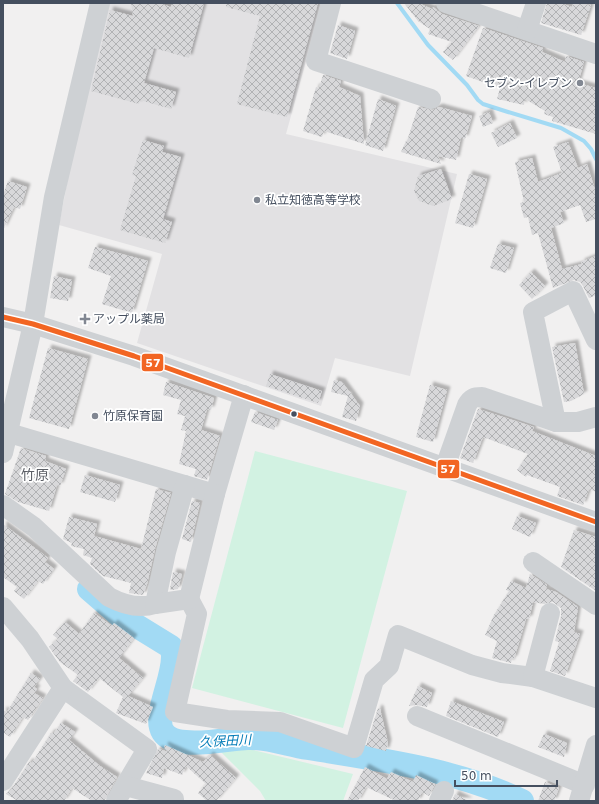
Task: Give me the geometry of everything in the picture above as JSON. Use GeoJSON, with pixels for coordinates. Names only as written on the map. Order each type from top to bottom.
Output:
{"type":"FeatureCollection","features":[{"type":"Feature","properties":{"kind":"street"},"geometry":{"type":"LineString","coordinates":[[3,453],[9,433],[33,324],[54,197],[100,3]]}},
{"type":"Feature","properties":{"kind":"street"},"geometry":{"type":"LineString","coordinates":[[331,3],[316,61],[431,99]]}},
{"type":"Feature","properties":{"kind":"street"},"geometry":{"type":"LineString","coordinates":[[446,3],[596,54]]}},
{"type":"Feature","properties":{"kind":"street"},"geometry":{"type":"LineString","coordinates":[[527,30],[536,3]]}},
{"type":"Feature","properties":{"kind":"street"},"geometry":{"type":"LineString","coordinates":[[556,422],[533,312],[573,291],[596,340]]}},
{"type":"Feature","properties":{"kind":"street"},"geometry":{"type":"LineString","coordinates":[[3,317],[33,324],[134,356],[596,522]]}},
{"type":"Feature","properties":{"kind":"street"},"geometry":{"type":"LineString","coordinates":[[244,395],[215,494],[189,599],[197,614],[175,712],[227,720],[280,722],[354,748],[374,680],[389,666],[398,634],[472,665],[502,673],[533,677],[596,698]]}},
{"type":"Feature","properties":{"kind":"street"},"geometry":{"type":"LineString","coordinates":[[445,467],[467,405],[471,399],[476,397],[482,397],[556,422],[578,422],[596,416]]}},
{"type":"Feature","properties":{"kind":"street"},"geometry":{"type":"LineString","coordinates":[[9,433],[215,494]]}},
{"type":"Feature","properties":{"kind":"street"},"geometry":{"type":"LineString","coordinates":[[155,604],[166,552],[185,485]]}},
{"type":"Feature","properties":{"kind":"street"},"geometry":{"type":"LineString","coordinates":[[3,505],[34,527],[109,597],[120,603],[145,608],[155,604],[189,599]]}},
{"type":"Feature","properties":{"kind":"street"},"geometry":{"type":"LineString","coordinates":[[533,562],[596,605]]}},
{"type":"Feature","properties":{"kind":"street"},"geometry":{"type":"LineString","coordinates":[[3,607],[30,639],[63,688],[147,749],[121,794],[174,799]]}},
{"type":"Feature","properties":{"kind":"street"},"geometry":{"type":"LineString","coordinates":[[533,677],[550,613]]}},
{"type":"Feature","properties":{"kind":"street"},"geometry":{"type":"LineString","coordinates":[[3,781],[63,688]]}},
{"type":"Feature","properties":{"kind":"street"},"geometry":{"type":"LineString","coordinates":[[417,716],[582,793],[596,745]]}},
{"type":"Feature","properties":{"kind":"shaded area","name":"私立知徳高等学校"},"geometry":{"type":"Polygon","coordinates":[[[108,3],[322,3],[286,134],[457,174],[410,376],[335,358],[321,406],[137,343],[162,254],[59,225],[84,96],[108,3]]]}},
{"type":"Feature","properties":{"kind":"green space"},"geometry":{"type":"Polygon","coordinates":[[[255,451],[407,491],[343,728],[192,688],[255,451]]]}},
{"type":"Feature","properties":{"kind":"green space"},"geometry":{"type":"Polygon","coordinates":[[[236,746],[353,774],[343,801],[266,801],[260,791],[221,752],[236,746]]]}},
{"type":"Feature","properties":{"kind":"building"},"geometry":{"type":"Polygon","coordinates":[[[131,3],[159,3],[171,7],[171,3],[204,3],[189,58],[154,48],[144,83],[176,92],[171,109],[140,100],[139,104],[91,91],[110,10],[133,16],[131,3]]]}},
{"type":"Feature","properties":{"kind":"building"},"geometry":{"type":"Polygon","coordinates":[[[226,3],[318,3],[287,117],[237,104],[260,16],[226,7],[226,3]]]}},
{"type":"Feature","properties":{"kind":"building"},"geometry":{"type":"Polygon","coordinates":[[[404,3],[418,3],[432,9],[433,7],[442,14],[479,26],[453,60],[443,52],[452,42],[428,34],[430,29],[418,21],[404,3]]]}},
{"type":"Feature","properties":{"kind":"building"},"geometry":{"type":"Polygon","coordinates":[[[547,3],[560,3],[572,7],[573,3],[591,5],[581,35],[541,23],[547,3]]]}},
{"type":"Feature","properties":{"kind":"building"},"geometry":{"type":"Polygon","coordinates":[[[338,25],[355,31],[347,59],[330,53],[338,25]]]}},
{"type":"Feature","properties":{"kind":"building"},"geometry":{"type":"Polygon","coordinates":[[[483,28],[543,48],[542,52],[565,62],[566,56],[584,62],[578,83],[596,88],[596,134],[552,121],[553,117],[544,114],[545,111],[525,99],[524,105],[497,99],[500,88],[466,76],[483,28]]]}},
{"type":"Feature","properties":{"kind":"building"},"geometry":{"type":"Polygon","coordinates":[[[323,75],[341,81],[339,87],[360,96],[364,144],[324,131],[322,137],[303,131],[316,87],[319,88],[323,75]]]}},
{"type":"Feature","properties":{"kind":"building"},"geometry":{"type":"Polygon","coordinates":[[[378,99],[396,106],[383,151],[365,145],[378,99]]]}},
{"type":"Feature","properties":{"kind":"building"},"geometry":{"type":"Polygon","coordinates":[[[418,107],[433,110],[439,107],[472,116],[465,139],[461,137],[456,160],[438,156],[441,164],[401,152],[407,141],[418,107]]]}},
{"type":"Feature","properties":{"kind":"building"},"geometry":{"type":"Polygon","coordinates":[[[489,112],[493,123],[483,127],[479,116],[489,112]]]}},
{"type":"Feature","properties":{"kind":"building"},"geometry":{"type":"Polygon","coordinates":[[[510,123],[517,138],[498,147],[491,133],[510,123]]]}},
{"type":"Feature","properties":{"kind":"building"},"geometry":{"type":"Polygon","coordinates":[[[143,140],[164,146],[162,152],[181,157],[163,219],[172,222],[165,243],[120,230],[136,176],[132,175],[143,140]]]}},
{"type":"Feature","properties":{"kind":"building"},"geometry":{"type":"Polygon","coordinates":[[[568,142],[578,168],[587,164],[596,193],[596,219],[586,222],[580,205],[560,212],[564,223],[551,228],[562,269],[582,264],[581,262],[596,256],[596,295],[589,298],[580,282],[574,280],[553,288],[538,233],[532,235],[528,217],[524,218],[520,203],[524,202],[515,162],[532,158],[538,182],[562,173],[553,147],[568,142]]]}},
{"type":"Feature","properties":{"kind":"building"},"geometry":{"type":"Polygon","coordinates":[[[441,169],[452,199],[433,206],[419,201],[414,191],[418,176],[441,169]]]}},
{"type":"Feature","properties":{"kind":"building"},"geometry":{"type":"Polygon","coordinates":[[[469,174],[487,179],[473,228],[455,223],[469,174]]]}},
{"type":"Feature","properties":{"kind":"building"},"geometry":{"type":"Polygon","coordinates":[[[8,181],[27,187],[20,209],[14,207],[3,230],[3,195],[8,181]]]}},
{"type":"Feature","properties":{"kind":"building"},"geometry":{"type":"Polygon","coordinates":[[[498,244],[514,248],[506,273],[490,268],[498,244]]]}},
{"type":"Feature","properties":{"kind":"building"},"geometry":{"type":"Polygon","coordinates":[[[95,247],[148,261],[132,313],[102,304],[111,276],[88,268],[95,247]]]}},
{"type":"Feature","properties":{"kind":"building"},"geometry":{"type":"Polygon","coordinates":[[[531,272],[545,286],[532,299],[519,285],[531,272]]]}},
{"type":"Feature","properties":{"kind":"building"},"geometry":{"type":"Polygon","coordinates":[[[54,276],[72,280],[68,301],[50,298],[54,276]]]}},
{"type":"Feature","properties":{"kind":"building"},"geometry":{"type":"Polygon","coordinates":[[[575,343],[584,394],[571,401],[564,402],[552,347],[575,343]]]}},
{"type":"Feature","properties":{"kind":"building"},"geometry":{"type":"Polygon","coordinates":[[[48,348],[88,359],[69,429],[29,418],[48,348]]]}},
{"type":"Feature","properties":{"kind":"building"},"geometry":{"type":"Polygon","coordinates":[[[270,374],[322,391],[318,403],[266,386],[270,374]]]}},
{"type":"Feature","properties":{"kind":"building"},"geometry":{"type":"Polygon","coordinates":[[[334,380],[342,382],[360,406],[356,421],[342,417],[348,396],[331,392],[334,380]]]}},
{"type":"Feature","properties":{"kind":"building"},"geometry":{"type":"Polygon","coordinates":[[[166,382],[214,398],[211,410],[207,409],[201,430],[220,436],[207,480],[194,476],[196,469],[179,464],[186,431],[181,430],[185,416],[177,414],[181,400],[163,395],[166,382]]]}},
{"type":"Feature","properties":{"kind":"building"},"geometry":{"type":"Polygon","coordinates":[[[430,385],[447,390],[433,442],[416,437],[430,385]]]}},
{"type":"Feature","properties":{"kind":"building"},"geometry":{"type":"Polygon","coordinates":[[[478,409],[534,427],[532,431],[596,456],[596,492],[589,489],[583,505],[557,496],[560,487],[527,475],[526,477],[517,470],[528,454],[483,437],[473,463],[460,458],[478,409]]]}},
{"type":"Feature","properties":{"kind":"building"},"geometry":{"type":"Polygon","coordinates":[[[255,412],[278,420],[274,430],[251,422],[255,412]]]}},
{"type":"Feature","properties":{"kind":"building"},"geometry":{"type":"Polygon","coordinates":[[[21,448],[46,456],[45,461],[66,469],[60,486],[57,485],[49,511],[18,502],[5,494],[21,448]]]}},
{"type":"Feature","properties":{"kind":"building"},"geometry":{"type":"Polygon","coordinates":[[[85,475],[120,485],[115,502],[80,492],[85,475]]]}},
{"type":"Feature","properties":{"kind":"building"},"geometry":{"type":"Polygon","coordinates":[[[156,489],[171,493],[143,595],[129,593],[131,583],[103,576],[90,564],[92,558],[83,555],[84,549],[71,546],[72,543],[63,539],[69,517],[97,524],[94,536],[141,549],[156,489]]]}},
{"type":"Feature","properties":{"kind":"building"},"geometry":{"type":"Polygon","coordinates":[[[192,501],[200,503],[191,542],[182,539],[192,501]]]}},
{"type":"Feature","properties":{"kind":"building"},"geometry":{"type":"Polygon","coordinates":[[[517,516],[536,523],[530,537],[512,529],[517,516]]]}},
{"type":"Feature","properties":{"kind":"building"},"geometry":{"type":"Polygon","coordinates":[[[3,524],[48,558],[45,562],[54,569],[43,584],[38,581],[24,599],[14,591],[17,587],[3,577],[3,524]]]}},
{"type":"Feature","properties":{"kind":"building"},"geometry":{"type":"Polygon","coordinates":[[[574,530],[596,537],[596,591],[561,567],[574,530]]]}},
{"type":"Feature","properties":{"kind":"building"},"geometry":{"type":"Polygon","coordinates":[[[173,572],[182,574],[178,589],[172,590],[170,589],[173,572]]]}},
{"type":"Feature","properties":{"kind":"building"},"geometry":{"type":"Polygon","coordinates":[[[530,574],[547,585],[546,589],[556,592],[578,607],[574,632],[580,634],[565,676],[550,671],[559,642],[555,641],[561,616],[561,608],[553,602],[544,604],[533,602],[529,619],[526,619],[514,659],[512,659],[511,663],[492,658],[497,641],[485,635],[494,615],[509,591],[506,590],[511,581],[526,588],[530,574]]]}},
{"type":"Feature","properties":{"kind":"building"},"geometry":{"type":"Polygon","coordinates":[[[94,613],[112,626],[114,623],[134,638],[119,658],[143,678],[128,696],[153,707],[146,724],[116,713],[123,697],[99,678],[88,692],[73,681],[78,675],[60,662],[49,647],[58,639],[53,635],[65,622],[79,634],[94,613]]]}},
{"type":"Feature","properties":{"kind":"building"},"geometry":{"type":"Polygon","coordinates":[[[31,673],[40,679],[34,687],[37,689],[34,693],[43,698],[28,720],[23,717],[10,737],[3,732],[3,710],[7,712],[31,673]]]}},
{"type":"Feature","properties":{"kind":"building"},"geometry":{"type":"Polygon","coordinates":[[[418,686],[432,693],[427,707],[416,705],[409,706],[418,686]]]}},
{"type":"Feature","properties":{"kind":"building"},"geometry":{"type":"Polygon","coordinates":[[[451,701],[504,722],[498,737],[446,716],[451,701]]]}},
{"type":"Feature","properties":{"kind":"building"},"geometry":{"type":"Polygon","coordinates":[[[378,708],[380,709],[388,743],[386,751],[366,746],[378,708]]]}},
{"type":"Feature","properties":{"kind":"building"},"geometry":{"type":"Polygon","coordinates":[[[61,723],[75,732],[69,740],[100,766],[117,777],[104,801],[92,801],[72,788],[64,801],[18,801],[6,794],[13,787],[29,762],[32,763],[51,733],[54,733],[61,723]]]}},
{"type":"Feature","properties":{"kind":"building"},"geometry":{"type":"Polygon","coordinates":[[[544,734],[567,743],[564,757],[538,747],[544,734]]]}},
{"type":"Feature","properties":{"kind":"building"},"geometry":{"type":"Polygon","coordinates":[[[165,745],[203,762],[210,755],[236,778],[216,801],[207,801],[198,793],[206,784],[186,766],[182,775],[164,768],[162,778],[146,773],[158,749],[169,752],[164,748],[165,745]]]}},
{"type":"Feature","properties":{"kind":"building"},"geometry":{"type":"Polygon","coordinates":[[[365,767],[387,779],[391,772],[413,782],[416,775],[435,784],[429,796],[422,792],[418,801],[396,801],[366,787],[358,801],[347,801],[365,767]]]}},
{"type":"Feature","properties":{"kind":"building"},"geometry":{"type":"Polygon","coordinates":[[[545,782],[559,788],[554,801],[538,801],[545,782]]]}},
{"type":"Feature","properties":{"kind":"building"},"geometry":{"type":"Polygon","coordinates":[[[455,794],[469,801],[452,801],[455,794]]]}},
{"type":"Feature","properties":{"kind":"waterway"},"geometry":{"type":"LineString","coordinates":[[397,3],[428,45],[467,85],[478,100],[483,104],[561,128],[584,141],[591,149],[596,159]]}},
{"type":"Feature","properties":{"kind":"waterway","name":"久保田川"},"geometry":{"type":"LineString","coordinates":[[89,589],[119,615],[171,647],[173,656],[172,666],[163,702],[160,724],[163,732],[170,738],[191,743],[248,738],[270,740],[300,747],[390,762],[444,773],[497,790],[522,801]]}},
{"type":"Feature","properties":{"kind":"transit line","name":"57"},"geometry":{"type":"LineString","coordinates":[[3,317],[33,324],[134,356],[596,522]]}},
{"type":"Feature","properties":{"kind":"place","name":"セブン-イレブン"},"geometry":{"type":"Point","coordinates":[580,83]}},
{"type":"Feature","properties":{"kind":"place","name":"私立知徳高等学校"},"geometry":{"type":"Point","coordinates":[257,200]}},
{"type":"Feature","properties":{"kind":"place","name":"アップル薬局"},"geometry":{"type":"Point","coordinates":[85,319]}},
{"type":"Feature","properties":{"kind":"place","name":"竹原保育園"},"geometry":{"type":"Point","coordinates":[95,416]}},
{"type":"Feature","properties":{"kind":"district","name":"竹原"},"geometry":{"type":"Point","coordinates":[35,475]}}]}
